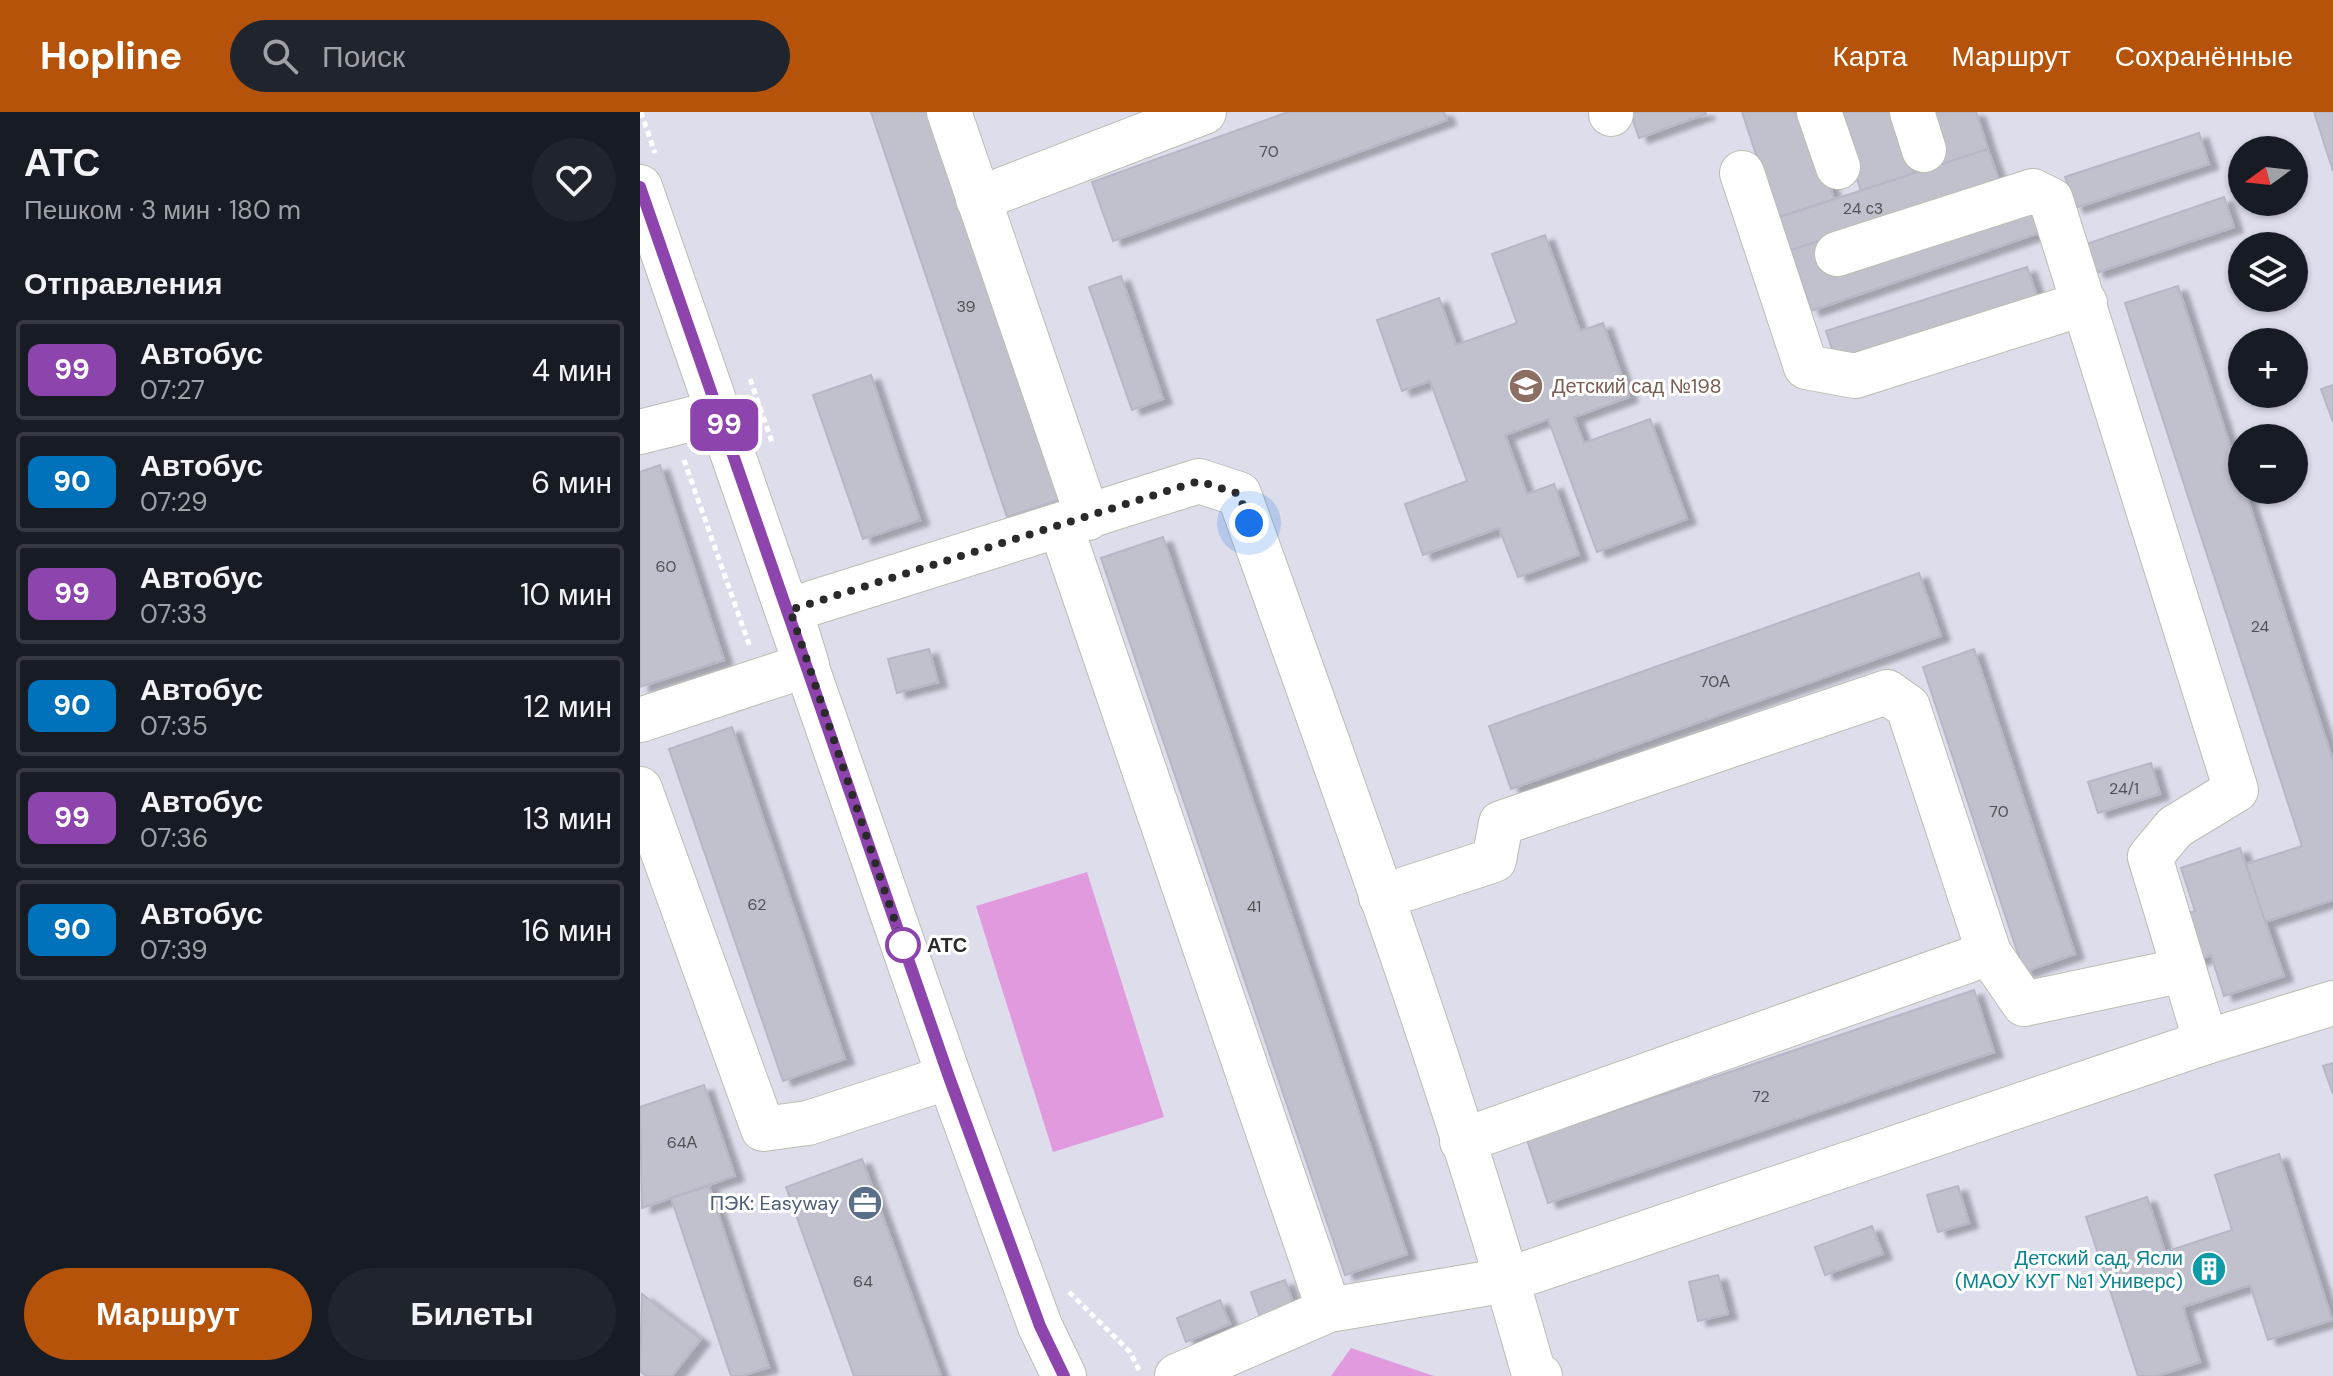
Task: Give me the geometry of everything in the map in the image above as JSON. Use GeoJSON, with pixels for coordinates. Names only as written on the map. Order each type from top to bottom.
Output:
{"type":"FeatureCollection","features":[{"type":"Feature","properties":{"kind":"street"},"geometry":{"type":"LineString","coordinates":[[949,112],[978,199],[1074,523],[1329,1310]]}},
{"type":"Feature","properties":{"kind":"street"},"geometry":{"type":"LineString","coordinates":[[978,199],[1204,112]]}},
{"type":"Feature","properties":{"kind":"street"},"geometry":{"type":"LineString","coordinates":[[1819,112],[1838,167]]}},
{"type":"Feature","properties":{"kind":"street"},"geometry":{"type":"LineString","coordinates":[[1742,173],[1806,367],[1855,376],[2085,303]]}},
{"type":"Feature","properties":{"kind":"street"},"geometry":{"type":"LineString","coordinates":[[640,187],[790,610],[949,1077],[1040,1326],[1064,1376]]}},
{"type":"Feature","properties":{"kind":"street"},"geometry":{"type":"LineString","coordinates":[[1837,254],[2033,191],[2051,200],[2236,790],[2175,827],[2150,857],[2206,1042]]}},
{"type":"Feature","properties":{"kind":"street"},"geometry":{"type":"LineString","coordinates":[[640,432],[719,412]]}},
{"type":"Feature","properties":{"kind":"street"},"geometry":{"type":"LineString","coordinates":[[790,610],[1074,523],[1199,481],[1239,494],[1381,897],[1507,1280],[1533,1371],[1540,1376]]}},
{"type":"Feature","properties":{"kind":"street"},"geometry":{"type":"LineString","coordinates":[[640,720],[807,665]]}},
{"type":"Feature","properties":{"kind":"street"},"geometry":{"type":"LineString","coordinates":[[1381,897],[1494,860],[1501,823],[1887,692],[1908,707],[1989,953],[2024,1004],[2184,970]]}},
{"type":"Feature","properties":{"kind":"street"},"geometry":{"type":"LineString","coordinates":[[640,789],[763,1129],[808,1123],[949,1077]]}},
{"type":"Feature","properties":{"kind":"street"},"geometry":{"type":"LineString","coordinates":[[1462,1141],[1989,953]]}},
{"type":"Feature","properties":{"kind":"street"},"geometry":{"type":"LineString","coordinates":[[1177,1376],[1329,1310],[1507,1280],[2206,1042],[2333,1003]]}},
{"type":"Feature","properties":{"kind":"shaded area"},"geometry":{"type":"Polygon","coordinates":[[[1087,872],[1164,1117],[1053,1152],[976,906],[1087,872]]]}},
{"type":"Feature","properties":{"kind":"shaded area"},"geometry":{"type":"Polygon","coordinates":[[[1351,1348],[1434,1376],[1331,1376],[1351,1348]]]}},
{"type":"Feature","properties":{"kind":"building"},"geometry":{"type":"Polygon","coordinates":[[[871,112],[932,112],[1059,500],[1007,517],[871,112]]]}},
{"type":"Feature","properties":{"kind":"building"},"geometry":{"type":"Polygon","coordinates":[[[1288,112],[1444,112],[1447,120],[1113,241],[1092,182],[1288,112]]]}},
{"type":"Feature","properties":{"kind":"building"},"geometry":{"type":"Polygon","coordinates":[[[1630,112],[1705,112],[1706,114],[1639,138],[1630,112]]]}},
{"type":"Feature","properties":{"kind":"building"},"geometry":{"type":"Polygon","coordinates":[[[1742,112],[1805,112],[1834,199],[1777,218],[1742,112]]]}},
{"type":"Feature","properties":{"kind":"building"},"geometry":{"type":"Polygon","coordinates":[[[1835,112],[1893,112],[1914,174],[1861,191],[1835,112]]]}},
{"type":"Feature","properties":{"kind":"building"},"geometry":{"type":"Polygon","coordinates":[[[1924,112],[1976,112],[1988,149],[1941,165],[1924,112]]]}},
{"type":"Feature","properties":{"kind":"building"},"geometry":{"type":"Polygon","coordinates":[[[2314,112],[2333,112],[2333,171],[2314,112]]]}},
{"type":"Feature","properties":{"kind":"building"},"geometry":{"type":"Polygon","coordinates":[[[2199,133],[2209,164],[2075,208],[2065,177],[2199,133]]]}},
{"type":"Feature","properties":{"kind":"building"},"geometry":{"type":"Polygon","coordinates":[[[1988,149],[2000,183],[1788,251],[1777,218],[1988,149]]]}},
{"type":"Feature","properties":{"kind":"building"},"geometry":{"type":"Polygon","coordinates":[[[2224,197],[2234,227],[2096,273],[2086,244],[2224,197]]]}},
{"type":"Feature","properties":{"kind":"building"},"geometry":{"type":"Polygon","coordinates":[[[2035,202],[2045,231],[1811,311],[1791,250],[1818,241],[1829,272],[2035,202]]]}},
{"type":"Feature","properties":{"kind":"building"},"geometry":{"type":"Polygon","coordinates":[[[1545,235],[1580,331],[1603,323],[1629,397],[1574,417],[1584,443],[1650,419],[1687,519],[1597,552],[1548,419],[1505,435],[1527,494],[1554,484],[1579,555],[1518,577],[1499,528],[1423,555],[1405,504],[1467,481],[1430,381],[1402,391],[1377,320],[1439,298],[1456,345],[1517,323],[1492,254],[1545,235]]]}},
{"type":"Feature","properties":{"kind":"building"},"geometry":{"type":"Polygon","coordinates":[[[2027,267],[2037,296],[1836,361],[1826,331],[2027,267]]]}},
{"type":"Feature","properties":{"kind":"building"},"geometry":{"type":"Polygon","coordinates":[[[1121,276],[1163,399],[1132,410],[1089,287],[1121,276]]]}},
{"type":"Feature","properties":{"kind":"building"},"geometry":{"type":"Polygon","coordinates":[[[2178,286],[2228,439],[2228,504],[2249,504],[2333,761],[2333,900],[2265,922],[2246,864],[2302,846],[2125,303],[2178,286]]]}},
{"type":"Feature","properties":{"kind":"building"},"geometry":{"type":"Polygon","coordinates":[[[871,375],[920,520],[863,539],[813,395],[871,375]]]}},
{"type":"Feature","properties":{"kind":"building"},"geometry":{"type":"Polygon","coordinates":[[[2333,385],[2333,422],[2321,389],[2333,385]]]}},
{"type":"Feature","properties":{"kind":"building"},"geometry":{"type":"Polygon","coordinates":[[[660,465],[724,660],[640,687],[640,472],[660,465]]]}},
{"type":"Feature","properties":{"kind":"building"},"geometry":{"type":"Polygon","coordinates":[[[1163,537],[1407,1254],[1345,1275],[1101,558],[1163,537]]]}},
{"type":"Feature","properties":{"kind":"building"},"geometry":{"type":"Polygon","coordinates":[[[1919,573],[1941,636],[1511,789],[1489,726],[1919,573]]]}},
{"type":"Feature","properties":{"kind":"building"},"geometry":{"type":"Polygon","coordinates":[[[929,649],[938,682],[897,693],[888,659],[929,649]]]}},
{"type":"Feature","properties":{"kind":"building"},"geometry":{"type":"Polygon","coordinates":[[[1974,649],[2075,954],[2024,972],[1923,667],[1974,649]]]}},
{"type":"Feature","properties":{"kind":"building"},"geometry":{"type":"Polygon","coordinates":[[[732,727],[845,1059],[783,1081],[669,749],[732,727]]]}},
{"type":"Feature","properties":{"kind":"building"},"geometry":{"type":"Polygon","coordinates":[[[2151,763],[2160,794],[2098,813],[2088,782],[2151,763]]]}},
{"type":"Feature","properties":{"kind":"building"},"geometry":{"type":"Polygon","coordinates":[[[2240,848],[2284,976],[2224,996],[2211,955],[2195,961],[2180,916],[2195,911],[2181,868],[2240,848]]]}},
{"type":"Feature","properties":{"kind":"building"},"geometry":{"type":"Polygon","coordinates":[[[1974,990],[1994,1052],[1548,1203],[1527,1140],[1974,990]]]}},
{"type":"Feature","properties":{"kind":"building"},"geometry":{"type":"Polygon","coordinates":[[[2333,1063],[2333,1094],[2323,1066],[2333,1063]]]}},
{"type":"Feature","properties":{"kind":"building"},"geometry":{"type":"Polygon","coordinates":[[[704,1085],[735,1176],[642,1208],[640,1107],[704,1085]]]}},
{"type":"Feature","properties":{"kind":"building","name":"Детский сад, Ясли (МАОУ КУГ №1 Универс)"},"geometry":{"type":"Polygon","coordinates":[[[2279,1154],[2332,1320],[2268,1340],[2250,1285],[2183,1307],[2200,1362],[2157,1376],[2138,1376],[2086,1217],[2147,1197],[2165,1252],[2232,1230],[2215,1175],[2279,1154]]]}},
{"type":"Feature","properties":{"kind":"building"},"geometry":{"type":"Polygon","coordinates":[[[862,1159],[941,1376],[854,1376],[786,1187],[862,1159]]]}},
{"type":"Feature","properties":{"kind":"building"},"geometry":{"type":"Polygon","coordinates":[[[709,1186],[769,1367],[742,1376],[731,1376],[671,1198],[709,1186]]]}},
{"type":"Feature","properties":{"kind":"building"},"geometry":{"type":"Polygon","coordinates":[[[1958,1186],[1969,1223],[1938,1232],[1927,1195],[1958,1186]]]}},
{"type":"Feature","properties":{"kind":"building"},"geometry":{"type":"Polygon","coordinates":[[[1872,1226],[1883,1254],[1825,1275],[1815,1247],[1872,1226]]]}},
{"type":"Feature","properties":{"kind":"building"},"geometry":{"type":"Polygon","coordinates":[[[1718,1275],[1728,1314],[1698,1321],[1689,1282],[1718,1275]]]}},
{"type":"Feature","properties":{"kind":"building"},"geometry":{"type":"Polygon","coordinates":[[[1285,1280],[1294,1305],[1260,1317],[1251,1292],[1285,1280]]]}},
{"type":"Feature","properties":{"kind":"building"},"geometry":{"type":"Polygon","coordinates":[[[642,1294],[701,1339],[672,1376],[646,1376],[640,1371],[642,1294]]]}},
{"type":"Feature","properties":{"kind":"building"},"geometry":{"type":"Polygon","coordinates":[[[1220,1300],[1230,1324],[1186,1342],[1177,1318],[1220,1300]]]}},
{"type":"Feature","properties":{"kind":"bus line","name":"99"},"geometry":{"type":"LineString","coordinates":[[640,187],[790,610],[949,1077],[1040,1326],[1064,1376]]}},
{"type":"Feature","properties":{"kind":"place","name":"Детский сад №198"},"geometry":{"type":"Point","coordinates":[1526,386]}},
{"type":"Feature","properties":{"kind":"place","name":"АТС"},"geometry":{"type":"Point","coordinates":[903,945]}},
{"type":"Feature","properties":{"kind":"place","name":"ПЭК: Easyway"},"geometry":{"type":"Point","coordinates":[865,1203]}},
{"type":"Feature","properties":{"kind":"place","name":"Детский сад, Ясли (МАОУ КУГ №1 Универс)"},"geometry":{"type":"Point","coordinates":[2209,1269]}},
{"type":"Feature","properties":{"kind":"route"},"geometry":{"type":"LineString","coordinates":[[903,945],[790,610],[1199,481],[1239,494],[1249,523]]}}]}
